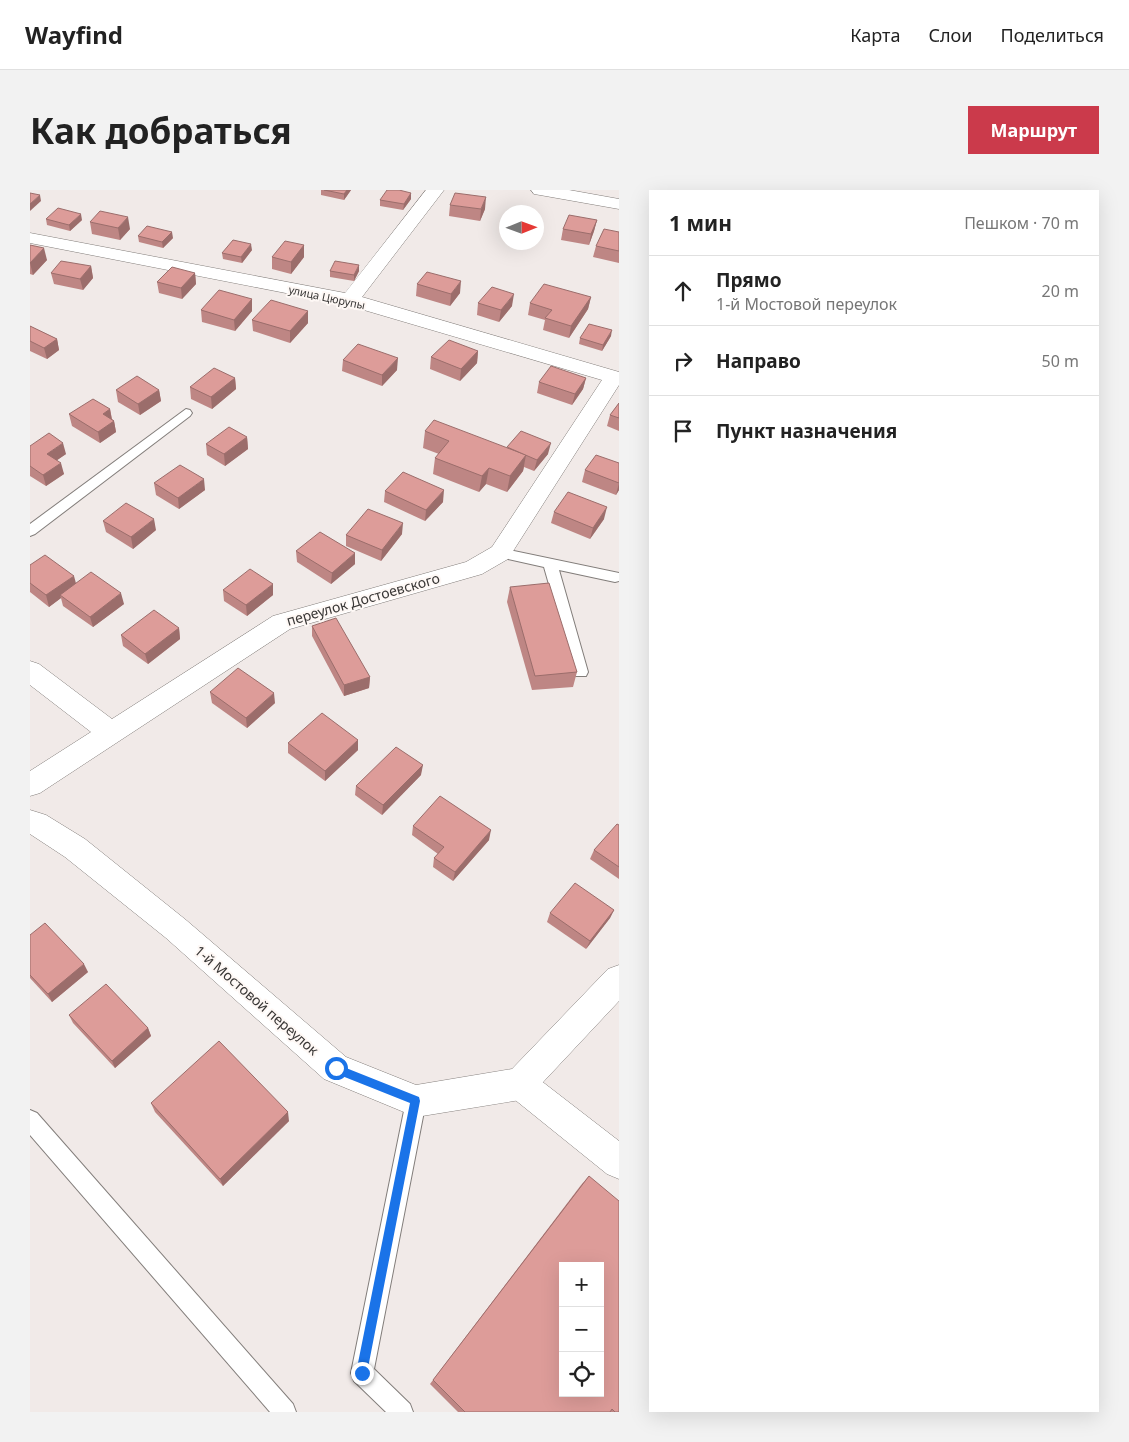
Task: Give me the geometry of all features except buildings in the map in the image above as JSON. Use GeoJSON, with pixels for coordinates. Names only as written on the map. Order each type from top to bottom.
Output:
{"type":"FeatureCollection","features":[{"type":"Feature","properties":{"kind":"street"},"geometry":{"type":"LineString","coordinates":[[350,300],[435,190]]}},
{"type":"Feature","properties":{"kind":"street"},"geometry":{"type":"LineString","coordinates":[[540,190],[619,204]]}},
{"type":"Feature","properties":{"kind":"street","name":"улица Цюрупы"},"geometry":{"type":"LineString","coordinates":[[30,238],[350,300],[617,378]]}},
{"type":"Feature","properties":{"kind":"street","name":"переулок Достоевского"},"geometry":{"type":"LineString","coordinates":[[30,785],[282,622],[474,568],[500,553],[617,378]]}},
{"type":"Feature","properties":{"kind":"street"},"geometry":{"type":"LineString","coordinates":[[30,671],[112,733]]}},
{"type":"Feature","properties":{"kind":"street","name":"1-й Мостовой переулок"},"geometry":{"type":"LineString","coordinates":[[30,822],[36,823],[75,848],[176,929],[336,1068],[416,1101]]}},
{"type":"Feature","properties":{"kind":"street"},"geometry":{"type":"LineString","coordinates":[[416,1101],[520,1084],[619,979]]}},
{"type":"Feature","properties":{"kind":"street"},"geometry":{"type":"LineString","coordinates":[[520,1084],[619,1162]]}},
{"type":"Feature","properties":{"kind":"lane"},"geometry":{"type":"LineString","coordinates":[[30,531],[186,413]]}},
{"type":"Feature","properties":{"kind":"lane"},"geometry":{"type":"LineString","coordinates":[[500,553],[615,578]]}},
{"type":"Feature","properties":{"kind":"lane"},"geometry":{"type":"LineString","coordinates":[[550,564],[581,672]]}},
{"type":"Feature","properties":{"kind":"lane"},"geometry":{"type":"LineString","coordinates":[[402,1412],[362,1373],[416,1101]]}},
{"type":"Feature","properties":{"kind":"lane"},"geometry":{"type":"LineString","coordinates":[[30,1120],[284,1412]]}},
{"type":"Feature","properties":{"kind":"route"},"geometry":{"type":"LineString","coordinates":[[336,1068],[416,1101],[362,1373]]}}]}
